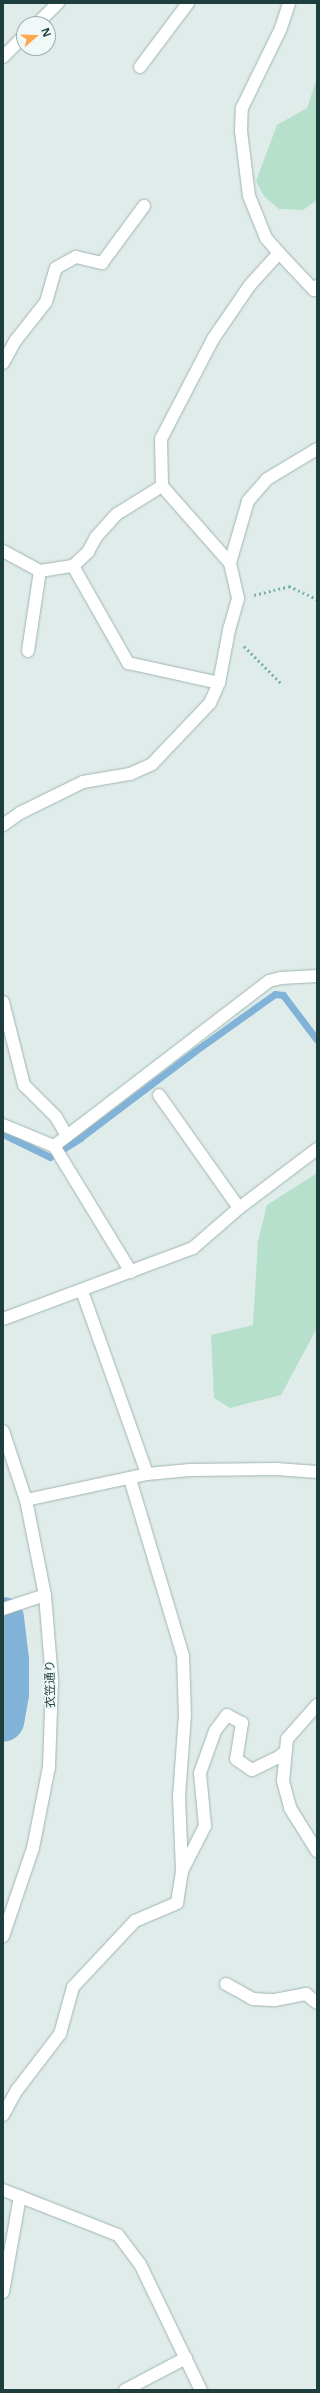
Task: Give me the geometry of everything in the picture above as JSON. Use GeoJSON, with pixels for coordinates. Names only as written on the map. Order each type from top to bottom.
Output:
{"type":"FeatureCollection","features":[{"type":"Feature","properties":{"kind":"street"},"geometry":{"type":"LineString","coordinates":[[45,16],[58,3]]}},
{"type":"Feature","properties":{"kind":"street"},"geometry":{"type":"LineString","coordinates":[[140,67],[188,3]]}},
{"type":"Feature","properties":{"kind":"street"},"geometry":{"type":"LineString","coordinates":[[289,3],[281,28],[242,108],[241,131],[250,196],[266,238],[314,290],[317,286]]}},
{"type":"Feature","properties":{"kind":"street"},"geometry":{"type":"LineString","coordinates":[[3,57],[16,44]]}},
{"type":"Feature","properties":{"kind":"street"},"geometry":{"type":"LineString","coordinates":[[3,363],[16,340],[46,302],[56,268],[76,257],[102,263],[144,206]]}},
{"type":"Feature","properties":{"kind":"street"},"geometry":{"type":"LineString","coordinates":[[3,825],[20,813],[83,782],[130,774],[152,764],[210,703],[219,683],[229,630],[238,598],[230,563],[162,486],[162,439],[213,339],[250,285],[279,253]]}},
{"type":"Feature","properties":{"kind":"street"},"geometry":{"type":"LineString","coordinates":[[230,563],[248,500],[267,479],[317,449]]}},
{"type":"Feature","properties":{"kind":"street"},"geometry":{"type":"LineString","coordinates":[[3,551],[40,571],[73,566],[88,552],[96,537],[117,514],[162,486]]}},
{"type":"Feature","properties":{"kind":"street"},"geometry":{"type":"LineString","coordinates":[[73,566],[128,663],[219,683]]}},
{"type":"Feature","properties":{"kind":"street"},"geometry":{"type":"LineString","coordinates":[[28,651],[40,571]]}},
{"type":"Feature","properties":{"kind":"street"},"geometry":{"type":"LineString","coordinates":[[54,1146],[269,981],[282,978],[317,976]]}},
{"type":"Feature","properties":{"kind":"street"},"geometry":{"type":"LineString","coordinates":[[3,1002],[24,1085],[56,1117],[67,1136]]}},
{"type":"Feature","properties":{"kind":"street"},"geometry":{"type":"LineString","coordinates":[[160,1095],[239,1208]]}},
{"type":"Feature","properties":{"kind":"street"},"geometry":{"type":"LineString","coordinates":[[3,1125],[54,1146],[131,1272]]}},
{"type":"Feature","properties":{"kind":"street"},"geometry":{"type":"LineString","coordinates":[[3,1319],[82,1291],[193,1248],[239,1208],[317,1149]]}},
{"type":"Feature","properties":{"kind":"street"},"geometry":{"type":"LineString","coordinates":[[82,1291],[148,1474]]}},
{"type":"Feature","properties":{"kind":"street","name":"衣笠通り"},"geometry":{"type":"LineString","coordinates":[[3,1432],[26,1500],[45,1595],[52,1681],[49,1767],[33,1848],[3,1936]]}},
{"type":"Feature","properties":{"kind":"street"},"geometry":{"type":"LineString","coordinates":[[26,1500],[148,1474],[190,1470],[276,1469],[317,1472]]}},
{"type":"Feature","properties":{"kind":"street"},"geometry":{"type":"LineString","coordinates":[[3,2115],[17,2090],[60,2034],[73,1988],[135,1921],[177,1903],[182,1871],[179,1796],[186,1715],[183,1656],[130,1479]]}},
{"type":"Feature","properties":{"kind":"street"},"geometry":{"type":"LineString","coordinates":[[3,1609],[45,1595]]}},
{"type":"Feature","properties":{"kind":"street"},"geometry":{"type":"LineString","coordinates":[[317,1704],[287,1739],[283,1780],[290,1808],[317,1852]]}},
{"type":"Feature","properties":{"kind":"street"},"geometry":{"type":"LineString","coordinates":[[182,1871],[205,1826],[200,1773],[215,1731],[227,1715],[242,1723],[236,1759],[252,1770],[279,1757],[286,1751]]}},
{"type":"Feature","properties":{"kind":"street"},"geometry":{"type":"LineString","coordinates":[[226,1984],[253,1999],[275,2000],[306,1994],[317,2003]]}},
{"type":"Feature","properties":{"kind":"street"},"geometry":{"type":"LineString","coordinates":[[3,2190],[118,2235],[140,2264],[202,2390]]}},
{"type":"Feature","properties":{"kind":"street"},"geometry":{"type":"LineString","coordinates":[[3,2292],[20,2197]]}},
{"type":"Feature","properties":{"kind":"street"},"geometry":{"type":"LineString","coordinates":[[125,2390],[186,2358]]}},
{"type":"Feature","properties":{"kind":"path"},"geometry":{"type":"LineString","coordinates":[[238,598],[289,586],[317,599]]}},
{"type":"Feature","properties":{"kind":"path"},"geometry":{"type":"LineString","coordinates":[[229,630],[281,682]]}},
{"type":"Feature","properties":{"kind":"green space"},"geometry":{"type":"Polygon","coordinates":[[[317,78],[317,200],[303,210],[279,209],[264,196],[256,181],[277,125],[307,108],[317,78]]]}},
{"type":"Feature","properties":{"kind":"green space"},"geometry":{"type":"Polygon","coordinates":[[[317,1173],[317,1328],[281,1395],[230,1408],[214,1398],[211,1335],[253,1325],[258,1241],[267,1205],[317,1173]]]}},
{"type":"Feature","properties":{"kind":"waterway"},"geometry":{"type":"LineString","coordinates":[[3,1134],[50,1157],[80,1138],[195,1051],[275,994],[283,995],[317,1040]]}},
{"type":"Feature","properties":{"kind":"waterway"},"geometry":{"type":"LineString","coordinates":[[3,1618],[8,1660],[8,1694],[3,1721]]}}]}
